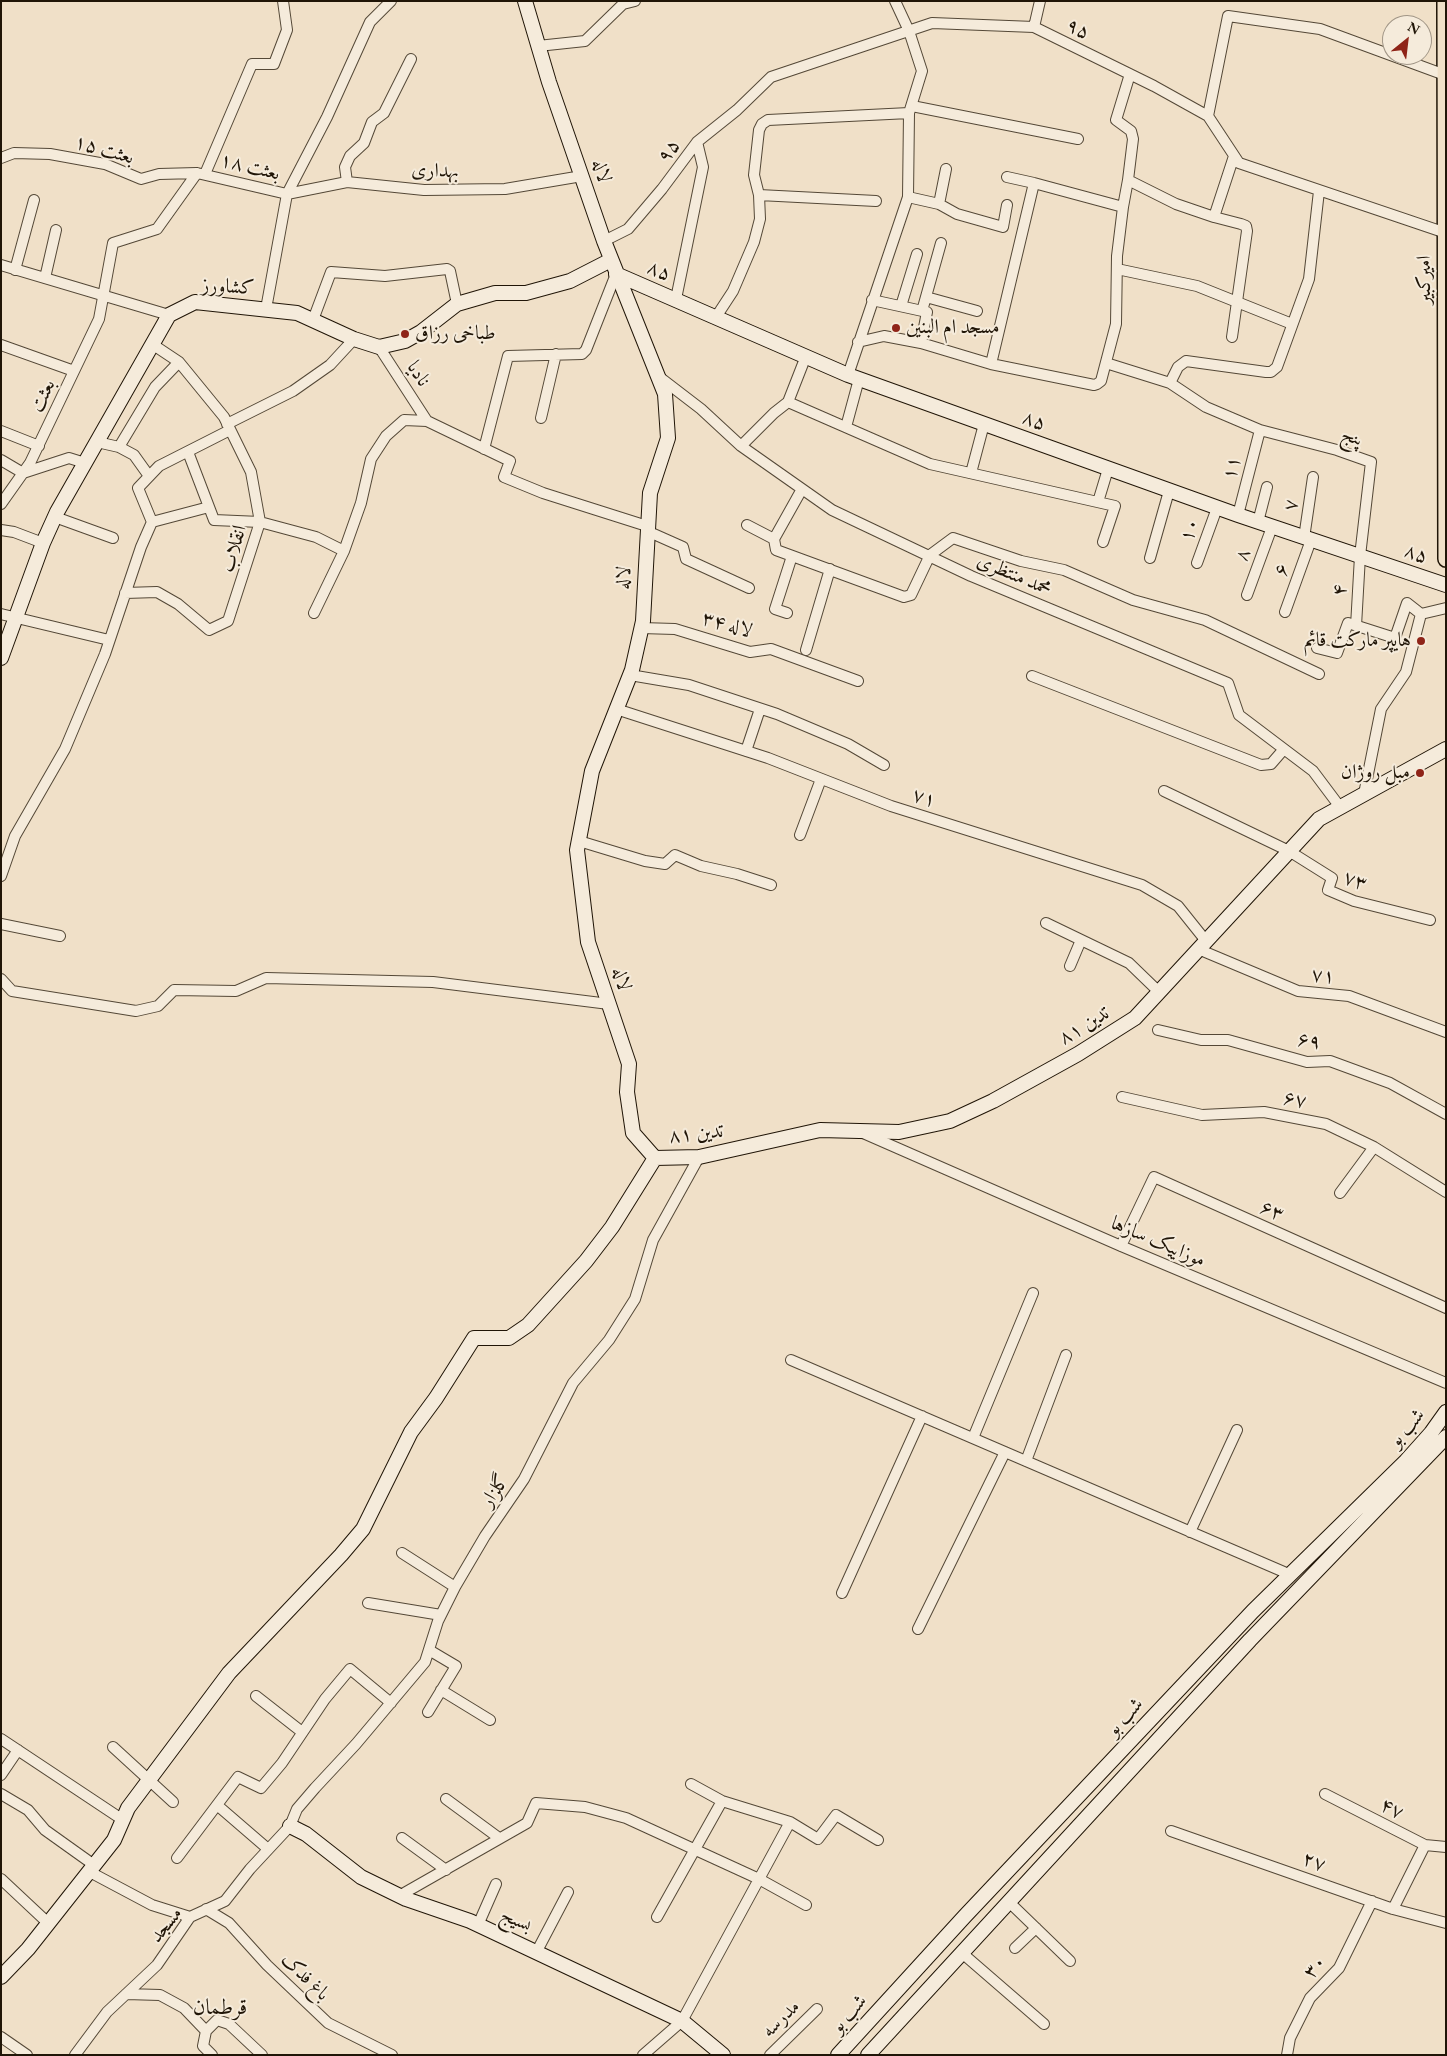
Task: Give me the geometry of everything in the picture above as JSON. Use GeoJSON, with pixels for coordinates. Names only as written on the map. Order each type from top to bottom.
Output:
{"type":"FeatureCollection","features":[{"type":"Feature","properties":{"kind":"main road","name":"امیرکبیر"},"geometry":{"type":"LineString","coordinates":[[1445,1],[1446,559]]}},
{"type":"Feature","properties":{"kind":"street"},"geometry":{"type":"LineString","coordinates":[[201,174],[252,64],[274,64],[287,30],[283,1]]}},
{"type":"Feature","properties":{"kind":"street"},"geometry":{"type":"LineString","coordinates":[[266,309],[287,194],[327,117],[370,22],[391,1]]}},
{"type":"Feature","properties":{"kind":"street","name":"لاله"},"geometry":{"type":"LineString","coordinates":[[525,1],[538,46],[604,241],[665,394],[668,438],[650,493],[641,628],[630,675],[592,771],[577,850],[588,942],[629,1064],[627,1092],[633,1134],[655,1158]]}},
{"type":"Feature","properties":{"kind":"street"},"geometry":{"type":"LineString","coordinates":[[538,46],[584,41],[622,4],[635,1]]}},
{"type":"Feature","properties":{"kind":"street"},"geometry":{"type":"LineString","coordinates":[[846,428],[858,342],[908,197],[911,110],[922,71],[909,31],[895,1]]}},
{"type":"Feature","properties":{"kind":"street"},"geometry":{"type":"LineString","coordinates":[[1034,27],[1040,1]]}},
{"type":"Feature","properties":{"kind":"street"},"geometry":{"type":"LineString","coordinates":[[1208,116],[1228,16],[1320,29],[1445,75]]}},
{"type":"Feature","properties":{"kind":"street","name":"۹۵"},"geometry":{"type":"LineString","coordinates":[[604,241],[628,229],[662,189],[697,142],[737,110],[771,77],[932,23],[1034,27],[1130,74],[1208,116],[1238,163],[1446,233]]}},
{"type":"Feature","properties":{"kind":"street"},"geometry":{"type":"LineString","coordinates":[[347,182],[345,167],[350,156],[364,143],[372,122],[384,114],[411,59]]}},
{"type":"Feature","properties":{"kind":"street"},"geometry":{"type":"LineString","coordinates":[[858,342],[884,336],[921,343],[992,364],[1094,385],[1101,381],[1116,324],[1117,269],[1123,207],[1133,139],[1131,131],[1116,120],[1130,74]]}},
{"type":"Feature","properties":{"kind":"street"},"geometry":{"type":"LineString","coordinates":[[716,317],[733,291],[754,242],[760,219],[759,195],[754,175],[759,130],[762,124],[768,120],[911,110],[1078,139]]}},
{"type":"Feature","properties":{"kind":"street"},"geometry":{"type":"LineString","coordinates":[[676,300],[703,167],[697,142]]}},
{"type":"Feature","properties":{"kind":"street","name":"بعثت ۱۵"},"geometry":{"type":"LineString","coordinates":[[1,158],[14,153],[50,154],[105,164],[142,179],[159,174],[201,174]]}},
{"type":"Feature","properties":{"kind":"street"},"geometry":{"type":"LineString","coordinates":[[1214,217],[1234,156]]}},
{"type":"Feature","properties":{"kind":"street"},"geometry":{"type":"LineString","coordinates":[[940,204],[946,169]]}},
{"type":"Feature","properties":{"kind":"street","name":"بعثت ۱۸"},"geometry":{"type":"LineString","coordinates":[[201,174],[287,194]]}},
{"type":"Feature","properties":{"kind":"street","name":"بعثت"},"geometry":{"type":"LineString","coordinates":[[1,504],[39,446],[99,319],[113,243],[157,229],[201,174]]}},
{"type":"Feature","properties":{"kind":"street","name":"بهداری"},"geometry":{"type":"LineString","coordinates":[[287,194],[347,182],[424,190],[505,189],[582,176]]}},
{"type":"Feature","properties":{"kind":"street"},"geometry":{"type":"LineString","coordinates":[[1007,178],[1034,183],[1123,207]]}},
{"type":"Feature","properties":{"kind":"street"},"geometry":{"type":"LineString","coordinates":[[1128,180],[1176,204],[1246,226],[1248,231],[1232,337]]}},
{"type":"Feature","properties":{"kind":"street"},"geometry":{"type":"LineString","coordinates":[[992,364],[1034,183]]}},
{"type":"Feature","properties":{"kind":"street"},"geometry":{"type":"LineString","coordinates":[[1170,383],[1178,367],[1186,361],[1271,372],[1277,367],[1309,278],[1320,191]]}},
{"type":"Feature","properties":{"kind":"street"},"geometry":{"type":"LineString","coordinates":[[759,195],[876,201]]}},
{"type":"Feature","properties":{"kind":"street"},"geometry":{"type":"LineString","coordinates":[[908,197],[940,204],[958,214],[1003,227],[1007,205]]}},
{"type":"Feature","properties":{"kind":"street"},"geometry":{"type":"LineString","coordinates":[[15,270],[34,200]]}},
{"type":"Feature","properties":{"kind":"street"},"geometry":{"type":"LineString","coordinates":[[44,278],[56,230]]}},
{"type":"Feature","properties":{"kind":"street"},"geometry":{"type":"LineString","coordinates":[[922,311],[941,243]]}},
{"type":"Feature","properties":{"kind":"street"},"geometry":{"type":"LineString","coordinates":[[901,306],[918,254]]}},
{"type":"Feature","properties":{"kind":"street"},"geometry":{"type":"LineString","coordinates":[[379,347],[405,340],[421,332],[457,304],[494,292],[526,293],[570,281],[611,260]]}},
{"type":"Feature","properties":{"kind":"street"},"geometry":{"type":"LineString","coordinates":[[1,265],[169,315],[55,517],[43,543],[1,658]]}},
{"type":"Feature","properties":{"kind":"street"},"geometry":{"type":"LineString","coordinates":[[313,320],[331,272],[385,276],[447,269],[450,271],[457,304]]}},
{"type":"Feature","properties":{"kind":"street"},"geometry":{"type":"LineString","coordinates":[[1117,269],[1197,286],[1292,324]]}},
{"type":"Feature","properties":{"kind":"street"},"geometry":{"type":"LineString","coordinates":[[484,449],[508,356],[582,354],[586,350],[616,274]]}},
{"type":"Feature","properties":{"kind":"street","name":"۸۵"},"geometry":{"type":"LineString","coordinates":[[616,274],[854,377],[1217,508],[1446,585]]}},
{"type":"Feature","properties":{"kind":"street"},"geometry":{"type":"LineString","coordinates":[[926,296],[977,311]]}},
{"type":"Feature","properties":{"kind":"street"},"geometry":{"type":"LineString","coordinates":[[872,300],[927,312],[921,343]]}},
{"type":"Feature","properties":{"kind":"street","name":"کشاورز"},"geometry":{"type":"LineString","coordinates":[[169,315],[196,302],[297,313],[354,339],[379,347]]}},
{"type":"Feature","properties":{"kind":"street"},"geometry":{"type":"LineString","coordinates":[[1,876],[15,836],[65,749],[109,640],[152,522],[138,488],[159,466],[188,452],[293,391],[330,365],[354,339]]}},
{"type":"Feature","properties":{"kind":"street","name":"انقلاب"},"geometry":{"type":"LineString","coordinates":[[125,593],[157,592],[178,604],[209,630],[228,621],[260,522],[251,472],[229,427],[179,362],[152,344]]}},
{"type":"Feature","properties":{"kind":"street"},"geometry":{"type":"LineString","coordinates":[[1,345],[74,371]]}},
{"type":"Feature","properties":{"kind":"street","name":"نادیا"},"geometry":{"type":"LineString","coordinates":[[379,347],[427,421]]}},
{"type":"Feature","properties":{"kind":"street"},"geometry":{"type":"LineString","coordinates":[[541,418],[556,354]]}},
{"type":"Feature","properties":{"kind":"street"},"geometry":{"type":"LineString","coordinates":[[741,446],[774,413],[788,402],[806,356]]}},
{"type":"Feature","properties":{"kind":"street"},"geometry":{"type":"LineString","coordinates":[[119,448],[155,387],[179,362]]}},
{"type":"Feature","properties":{"kind":"street"},"geometry":{"type":"LineString","coordinates":[[1106,362],[1170,383],[1206,406],[1260,430]]}},
{"type":"Feature","properties":{"kind":"street","name":"محمد منتظری"},"geometry":{"type":"LineString","coordinates":[[658,376],[701,409],[741,446],[832,510],[1006,591],[1228,683],[1239,715],[1313,771],[1340,807]]}},
{"type":"Feature","properties":{"kind":"street"},"geometry":{"type":"LineString","coordinates":[[788,402],[930,464],[1114,506],[1103,542]]}},
{"type":"Feature","properties":{"kind":"street"},"geometry":{"type":"LineString","coordinates":[[314,613],[344,551],[361,503],[371,459],[386,436],[404,420],[427,421],[510,461],[504,477],[543,493],[647,529],[683,547],[686,560],[749,588]]}},
{"type":"Feature","properties":{"kind":"street"},"geometry":{"type":"LineString","coordinates":[[971,473],[984,424]]}},
{"type":"Feature","properties":{"kind":"street","name":"۱۱"},"geometry":{"type":"LineString","coordinates":[[1238,515],[1260,430]]}},
{"type":"Feature","properties":{"kind":"street","name":"پنج"},"geometry":{"type":"LineString","coordinates":[[1260,430],[1337,450],[1371,462],[1360,556]]}},
{"type":"Feature","properties":{"kind":"street"},"geometry":{"type":"LineString","coordinates":[[1,431],[39,446]]}},
{"type":"Feature","properties":{"kind":"street"},"geometry":{"type":"LineString","coordinates":[[97,442],[119,448],[134,455],[149,476]]}},
{"type":"Feature","properties":{"kind":"street"},"geometry":{"type":"LineString","coordinates":[[188,452],[214,520],[260,522],[316,537],[344,551]]}},
{"type":"Feature","properties":{"kind":"street"},"geometry":{"type":"LineString","coordinates":[[1,460],[23,473],[70,458],[85,463]]}},
{"type":"Feature","properties":{"kind":"street"},"geometry":{"type":"LineString","coordinates":[[1098,502],[1108,469]]}},
{"type":"Feature","properties":{"kind":"street","name":"۷"},"geometry":{"type":"LineString","coordinates":[[1308,539],[1313,476]]}},
{"type":"Feature","properties":{"kind":"street"},"geometry":{"type":"LineString","coordinates":[[1258,522],[1267,487]]}},
{"type":"Feature","properties":{"kind":"street"},"geometry":{"type":"LineString","coordinates":[[802,489],[774,539],[776,550],[792,556],[908,597],[911,595],[930,555],[953,538],[1022,561],[1064,570],[1132,600],[1205,620],[1319,674]]}},
{"type":"Feature","properties":{"kind":"street"},"geometry":{"type":"LineString","coordinates":[[1150,558],[1169,491]]}},
{"type":"Feature","properties":{"kind":"street"},"geometry":{"type":"LineString","coordinates":[[152,522],[208,507]]}},
{"type":"Feature","properties":{"kind":"street","name":"۱۰"},"geometry":{"type":"LineString","coordinates":[[1196,564],[1217,508]]}},
{"type":"Feature","properties":{"kind":"street"},"geometry":{"type":"LineString","coordinates":[[55,517],[113,538]]}},
{"type":"Feature","properties":{"kind":"street"},"geometry":{"type":"LineString","coordinates":[[747,525],[774,539]]}},
{"type":"Feature","properties":{"kind":"street","name":"۸"},"geometry":{"type":"LineString","coordinates":[[1247,595],[1272,527]]}},
{"type":"Feature","properties":{"kind":"street"},"geometry":{"type":"LineString","coordinates":[[1,530],[14,532],[43,543]]}},
{"type":"Feature","properties":{"kind":"street","name":"۶"},"geometry":{"type":"LineString","coordinates":[[1285,612],[1308,539]]}},
{"type":"Feature","properties":{"kind":"street"},"geometry":{"type":"LineString","coordinates":[[787,613],[775,609],[792,556]]}},
{"type":"Feature","properties":{"kind":"street","name":"۴"},"geometry":{"type":"LineString","coordinates":[[1356,626],[1360,556]]}},
{"type":"Feature","properties":{"kind":"street"},"geometry":{"type":"LineString","coordinates":[[806,650],[830,569]]}},
{"type":"Feature","properties":{"kind":"street"},"geometry":{"type":"LineString","coordinates":[[1317,648],[1337,653],[1348,623],[1395,638],[1406,603],[1421,614],[1446,608]]}},
{"type":"Feature","properties":{"kind":"street"},"geometry":{"type":"LineString","coordinates":[[1,614],[109,640]]}},
{"type":"Feature","properties":{"kind":"street"},"geometry":{"type":"LineString","coordinates":[[1364,794],[1381,709],[1406,672],[1421,614]]}},
{"type":"Feature","properties":{"kind":"street","name":"لاله ۳۴"},"geometry":{"type":"LineString","coordinates":[[641,628],[675,629],[750,652],[771,649],[858,681]]}},
{"type":"Feature","properties":{"kind":"street"},"geometry":{"type":"LineString","coordinates":[[630,675],[689,685],[760,709],[816,729],[884,765]]}},
{"type":"Feature","properties":{"kind":"street"},"geometry":{"type":"LineString","coordinates":[[1032,676],[1262,765],[1271,764],[1284,749]]}},
{"type":"Feature","properties":{"kind":"street","name":"۷۱"},"geometry":{"type":"LineString","coordinates":[[616,709],[746,751],[891,806],[1142,885],[1178,906],[1202,945],[1298,991],[1349,996],[1446,1032]]}},
{"type":"Feature","properties":{"kind":"street"},"geometry":{"type":"LineString","coordinates":[[746,751],[760,709]]}},
{"type":"Feature","properties":{"kind":"street","name":"تدین ۸۱"},"geometry":{"type":"LineString","coordinates":[[655,1158],[699,1157],[820,1130],[899,1132],[950,1120],[976,1109],[1078,1054],[1135,1018],[1319,819],[1446,749]]}},
{"type":"Feature","properties":{"kind":"street"},"geometry":{"type":"LineString","coordinates":[[800,835],[821,779]]}},
{"type":"Feature","properties":{"kind":"street"},"geometry":{"type":"LineString","coordinates":[[1164,791],[1289,852]]}},
{"type":"Feature","properties":{"kind":"street"},"geometry":{"type":"LineString","coordinates":[[579,841],[665,864],[675,855],[701,866],[737,874],[771,885]]}},
{"type":"Feature","properties":{"kind":"street","name":"۷۳"},"geometry":{"type":"LineString","coordinates":[[1289,852],[1332,878],[1328,890],[1354,901],[1430,920]]}},
{"type":"Feature","properties":{"kind":"street"},"geometry":{"type":"LineString","coordinates":[[1046,923],[1129,963],[1159,992]]}},
{"type":"Feature","properties":{"kind":"street"},"geometry":{"type":"LineString","coordinates":[[1,924],[60,936]]}},
{"type":"Feature","properties":{"kind":"street"},"geometry":{"type":"LineString","coordinates":[[1070,966],[1081,940]]}},
{"type":"Feature","properties":{"kind":"street"},"geometry":{"type":"LineString","coordinates":[[1,979],[12,991],[136,1011],[158,1006],[174,990],[236,991],[266,978],[433,982],[609,1004]]}},
{"type":"Feature","properties":{"kind":"street","name":"۶۹"},"geometry":{"type":"LineString","coordinates":[[1158,1030],[1201,1040],[1228,1040],[1307,1062],[1330,1061],[1345,1065],[1390,1083],[1446,1114]]}},
{"type":"Feature","properties":{"kind":"street","name":"۶۷"},"geometry":{"type":"LineString","coordinates":[[1122,1098],[1202,1115],[1264,1112],[1326,1124],[1374,1147],[1446,1192]]}},
{"type":"Feature","properties":{"kind":"street","name":"موزاییک سازها"},"geometry":{"type":"LineString","coordinates":[[858,1131],[1121,1246],[1446,1383]]}},
{"type":"Feature","properties":{"kind":"street"},"geometry":{"type":"LineString","coordinates":[[1340,1193],[1374,1147]]}},
{"type":"Feature","properties":{"kind":"street","name":"گلزار"},"geometry":{"type":"LineString","coordinates":[[290,1826],[297,1809],[425,1662],[441,1615],[455,1587],[485,1536],[524,1479],[573,1383],[609,1340],[635,1299],[653,1240],[699,1157]]}},
{"type":"Feature","properties":{"kind":"street"},"geometry":{"type":"LineString","coordinates":[[1,1977],[28,1949],[114,1840],[128,1808],[242,1659],[342,1555],[363,1529],[411,1432],[436,1398],[474,1338],[509,1338],[528,1326],[586,1260],[612,1227],[655,1158]]}},
{"type":"Feature","properties":{"kind":"street","name":"۶۳"},"geometry":{"type":"LineString","coordinates":[[1121,1246],[1154,1177],[1446,1308]]}},
{"type":"Feature","properties":{"kind":"street"},"geometry":{"type":"LineString","coordinates":[[973,1438],[1033,1293]]}},
{"type":"Feature","properties":{"kind":"street"},"geometry":{"type":"LineString","coordinates":[[1026,1461],[1066,1355]]}},
{"type":"Feature","properties":{"kind":"street"},"geometry":{"type":"LineString","coordinates":[[791,1360],[1290,1575]]}},
{"type":"Feature","properties":{"kind":"street","name":"شب بو"},"geometry":{"type":"LineString","coordinates":[[838,2055],[965,1916],[1253,1611],[1406,1461],[1431,1433],[1446,1412]]}},
{"type":"Feature","properties":{"kind":"street"},"geometry":{"type":"LineString","coordinates":[[842,1593],[922,1416]]}},
{"type":"Feature","properties":{"kind":"street"},"geometry":{"type":"LineString","coordinates":[[1190,1532],[1238,1430]]}},
{"type":"Feature","properties":{"kind":"street","name":"شب بو"},"geometry":{"type":"LineString","coordinates":[[868,2055],[1250,1640],[1446,1437]]}},
{"type":"Feature","properties":{"kind":"street"},"geometry":{"type":"LineString","coordinates":[[918,1629],[1005,1452]]}},
{"type":"Feature","properties":{"kind":"street"},"geometry":{"type":"LineString","coordinates":[[402,1553],[455,1587]]}},
{"type":"Feature","properties":{"kind":"street"},"geometry":{"type":"LineString","coordinates":[[368,1604],[441,1615]]}},
{"type":"Feature","properties":{"kind":"street"},"geometry":{"type":"LineString","coordinates":[[428,1712],[456,1666],[429,1650]]}},
{"type":"Feature","properties":{"kind":"street"},"geometry":{"type":"LineString","coordinates":[[178,1858],[238,1777],[261,1788],[325,1698],[350,1670],[391,1703]]}},
{"type":"Feature","properties":{"kind":"street"},"geometry":{"type":"LineString","coordinates":[[441,1690],[490,1720]]}},
{"type":"Feature","properties":{"kind":"street"},"geometry":{"type":"LineString","coordinates":[[256,1696],[302,1732]]}},
{"type":"Feature","properties":{"kind":"street"},"geometry":{"type":"LineString","coordinates":[[1,1739],[123,1820]]}},
{"type":"Feature","properties":{"kind":"street"},"geometry":{"type":"LineString","coordinates":[[113,1747],[173,1802]]}},
{"type":"Feature","properties":{"kind":"street"},"geometry":{"type":"LineString","coordinates":[[1,1775],[18,1750]]}},
{"type":"Feature","properties":{"kind":"street"},"geometry":{"type":"LineString","coordinates":[[692,1784],[722,1801],[790,1822],[818,1839],[836,1815],[878,1840]]}},
{"type":"Feature","properties":{"kind":"street"},"geometry":{"type":"LineString","coordinates":[[1,1794],[28,1810],[45,1830],[91,1868],[152,1905],[190,1917]]}},
{"type":"Feature","properties":{"kind":"street","name":"۴۷"},"geometry":{"type":"LineString","coordinates":[[1325,1794],[1425,1845],[1446,1847]]}},
{"type":"Feature","properties":{"kind":"street"},"geometry":{"type":"LineString","coordinates":[[446,1799],[499,1838]]}},
{"type":"Feature","properties":{"kind":"street"},"geometry":{"type":"LineString","coordinates":[[656,1917],[722,1801]]}},
{"type":"Feature","properties":{"kind":"street"},"geometry":{"type":"LineString","coordinates":[[399,1896],[527,1823],[536,1803],[551,1803],[585,1807],[626,1818],[759,1879],[806,1905]]}},
{"type":"Feature","properties":{"kind":"street"},"geometry":{"type":"LineString","coordinates":[[217,1805],[268,1849]]}},
{"type":"Feature","properties":{"kind":"street"},"geometry":{"type":"LineString","coordinates":[[643,2055],[682,2021],[790,1822]]}},
{"type":"Feature","properties":{"kind":"street","name":"مسجد"},"geometry":{"type":"LineString","coordinates":[[75,2055],[107,2012],[157,1965],[190,1917],[226,1901],[268,1849],[290,1826]]}},
{"type":"Feature","properties":{"kind":"street","name":"بسیج"},"geometry":{"type":"LineString","coordinates":[[290,1826],[306,1834],[361,1877],[399,1896],[478,1925],[537,1951],[682,2021],[723,2055]]}},
{"type":"Feature","properties":{"kind":"street","name":"۲۷"},"geometry":{"type":"LineString","coordinates":[[1171,1831],[1372,1901],[1446,1924]]}},
{"type":"Feature","properties":{"kind":"street"},"geometry":{"type":"LineString","coordinates":[[402,1838],[446,1870]]}},
{"type":"Feature","properties":{"kind":"street"},"geometry":{"type":"LineString","coordinates":[[1393,1908],[1425,1845]]}},
{"type":"Feature","properties":{"kind":"street"},"geometry":{"type":"LineString","coordinates":[[1,1879],[48,1923]]}},
{"type":"Feature","properties":{"kind":"street"},"geometry":{"type":"LineString","coordinates":[[478,1925],[496,1884]]}},
{"type":"Feature","properties":{"kind":"street"},"geometry":{"type":"LineString","coordinates":[[537,1951],[568,1892]]}},
{"type":"Feature","properties":{"kind":"street","name":"۳۰"},"geometry":{"type":"LineString","coordinates":[[1287,2055],[1290,2038],[1310,1998],[1339,1968],[1372,1901]]}},
{"type":"Feature","properties":{"kind":"street"},"geometry":{"type":"LineString","coordinates":[[1009,1902],[1070,1961]]}},
{"type":"Feature","properties":{"kind":"street","name":"باغ فدک"},"geometry":{"type":"LineString","coordinates":[[206,1909],[229,1923],[266,1965],[328,2024],[392,2055]]}},
{"type":"Feature","properties":{"kind":"street"},"geometry":{"type":"LineString","coordinates":[[1015,1948],[1036,1928]]}},
{"type":"Feature","properties":{"kind":"street"},"geometry":{"type":"LineString","coordinates":[[962,1953],[1044,2024]]}},
{"type":"Feature","properties":{"kind":"street"},"geometry":{"type":"LineString","coordinates":[[126,1994],[160,1995],[184,2008],[206,2031]]}},
{"type":"Feature","properties":{"kind":"street","name":"مدرسه"},"geometry":{"type":"LineString","coordinates":[[770,2055],[817,2010]]}},
{"type":"Feature","properties":{"kind":"street"},"geometry":{"type":"LineString","coordinates":[[212,2055],[203,2046],[206,2031],[217,2020],[229,2024],[262,2055]]}},
{"type":"Feature","properties":{"kind":"street"},"geometry":{"type":"LineString","coordinates":[[1,2037],[27,2055]]}},
{"type":"Feature","properties":{"kind":"place","name":"مسجد ام البنین"},"geometry":{"type":"Point","coordinates":[896,328]}},
{"type":"Feature","properties":{"kind":"place","name":"طباخی رزاق"},"geometry":{"type":"Point","coordinates":[405,334]}},
{"type":"Feature","properties":{"kind":"place","name":"هایپر مارکت قائم"},"geometry":{"type":"Point","coordinates":[1421,641]}},
{"type":"Feature","properties":{"kind":"place","name":"مبل روژان"},"geometry":{"type":"Point","coordinates":[1420,773]}},
{"type":"Feature","properties":{"kind":"district","name":"قرطمان"},"geometry":{"type":"Point","coordinates":[220,2008]}}]}
